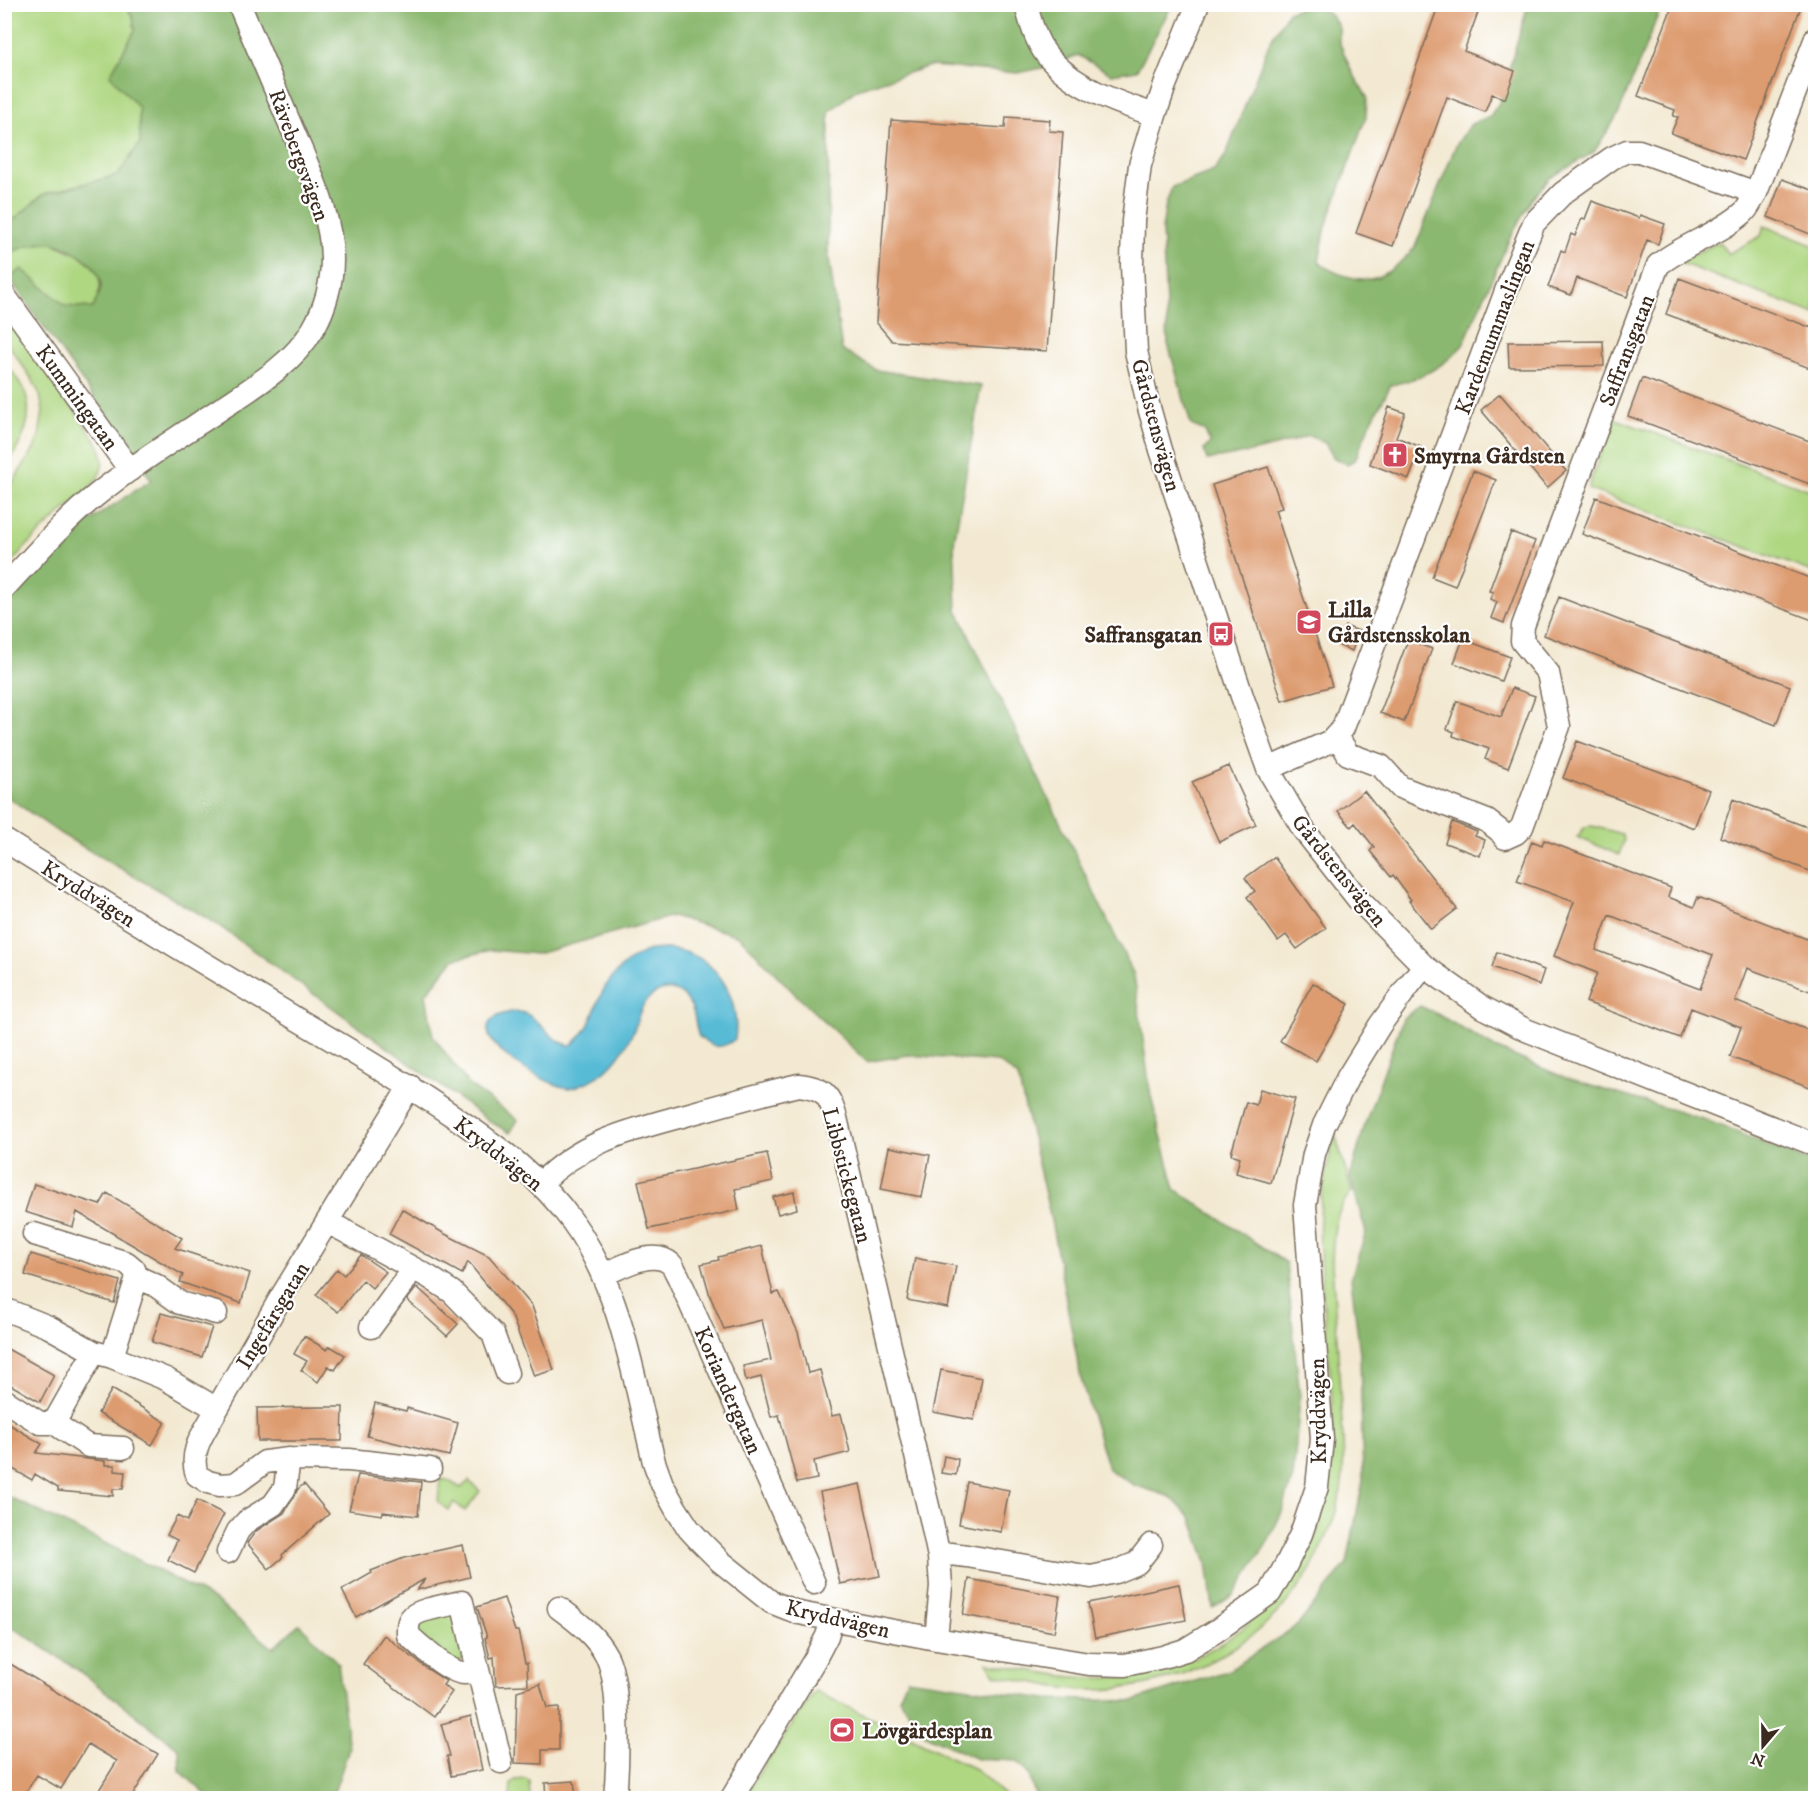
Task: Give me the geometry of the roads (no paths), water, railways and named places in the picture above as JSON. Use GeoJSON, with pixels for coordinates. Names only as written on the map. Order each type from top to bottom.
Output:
{"type":"FeatureCollection","features":[{"type":"Feature","properties":{"kind":"street","name":"Rävebergsvägen"},"geometry":{"type":"LineString","coordinates":[[4,588],[60,528],[92,498],[274,372],[312,330],[323,308],[329,287],[332,260],[327,221],[313,179],[238,4]]}},
{"type":"Feature","properties":{"kind":"street"},"geometry":{"type":"LineString","coordinates":[[1026,4],[1036,35],[1048,58],[1066,74],[1081,85],[1121,104],[1155,115]]}},
{"type":"Feature","properties":{"kind":"street","name":"Gårdstensvägen"},"geometry":{"type":"LineString","coordinates":[[1198,4],[1165,85],[1140,165],[1133,221],[1131,265],[1136,351],[1161,450],[1268,769],[1303,829],[1358,899],[1424,966],[1482,1007],[1526,1030],[1815,1146]]}},
{"type":"Feature","properties":{"kind":"street","name":"Saffransgatan"},"geometry":{"type":"LineString","coordinates":[[1337,736],[1347,754],[1381,766],[1400,787],[1486,821],[1500,831],[1505,838],[1522,827],[1559,726],[1548,673],[1522,641],[1523,626],[1658,265],[1668,257],[1727,225],[1745,211],[1756,193],[1815,38]]}},
{"type":"Feature","properties":{"kind":"street","name":"Kardemummaslingan"},"geometry":{"type":"LineString","coordinates":[[1337,736],[1343,728],[1502,302],[1534,223],[1563,193],[1612,158],[1626,151],[1639,151],[1756,193]]}},
{"type":"Feature","properties":{"kind":"street","name":"Kummingatan"},"geometry":{"type":"LineString","coordinates":[[4,295],[130,470]]}},
{"type":"Feature","properties":{"kind":"street"},"geometry":{"type":"LineString","coordinates":[[1268,769],[1331,741],[1337,736]]}},
{"type":"Feature","properties":{"kind":"street","name":"Kryddvägen"},"geometry":{"type":"LineString","coordinates":[[4,840],[144,928],[410,1086],[509,1155],[541,1183],[573,1222],[603,1275],[620,1323],[654,1462],[662,1484],[685,1522],[720,1562],[771,1602],[799,1613],[1089,1665],[1125,1665],[1163,1658],[1185,1650],[1246,1612],[1270,1593],[1301,1534],[1317,1487],[1322,1439],[1305,1205],[1314,1154],[1324,1125],[1348,1077],[1386,1017],[1424,966]]}},
{"type":"Feature","properties":{"kind":"street","name":"Libbstickegatan"},"geometry":{"type":"LineString","coordinates":[[541,1183],[573,1156],[610,1137],[799,1085],[820,1089],[827,1095],[836,1118],[939,1557],[941,1586],[936,1639]]}},
{"type":"Feature","properties":{"kind":"street","name":"Ingefärsgatan"},"geometry":{"type":"LineString","coordinates":[[410,1086],[280,1299],[217,1409],[193,1458],[197,1475],[214,1483],[235,1484],[265,1462],[289,1459],[349,1460],[430,1468]]}},
{"type":"Feature","properties":{"kind":"street"},"geometry":{"type":"LineString","coordinates":[[328,1222],[453,1292],[493,1334],[507,1373]]}},
{"type":"Feature","properties":{"kind":"street"},"geometry":{"type":"LineString","coordinates":[[34,1234],[128,1263],[134,1269],[137,1277],[103,1354],[54,1423]]}},
{"type":"Feature","properties":{"kind":"street","name":"Koriandergatan"},"geometry":{"type":"LineString","coordinates":[[603,1275],[636,1261],[651,1258],[671,1264],[814,1583]]}},
{"type":"Feature","properties":{"kind":"street"},"geometry":{"type":"LineString","coordinates":[[370,1327],[411,1269]]}},
{"type":"Feature","properties":{"kind":"street"},"geometry":{"type":"LineString","coordinates":[[137,1277],[155,1285],[180,1303],[216,1313]]}},
{"type":"Feature","properties":{"kind":"street"},"geometry":{"type":"LineString","coordinates":[[4,1309],[49,1327],[103,1354],[166,1379],[217,1409]]}},
{"type":"Feature","properties":{"kind":"street"},"geometry":{"type":"LineString","coordinates":[[4,1400],[40,1423],[54,1423],[88,1446],[123,1448]]}},
{"type":"Feature","properties":{"kind":"street"},"geometry":{"type":"LineString","coordinates":[[228,1552],[238,1532],[247,1521],[273,1505],[285,1488],[289,1459]]}},
{"type":"Feature","properties":{"kind":"street"},"geometry":{"type":"LineString","coordinates":[[939,1557],[951,1554],[967,1556],[1091,1577],[1115,1572],[1137,1563],[1151,1545]]}},
{"type":"Feature","properties":{"kind":"street"},"geometry":{"type":"LineString","coordinates":[[559,1608],[595,1638],[607,1658],[616,1702],[615,1798]]}},
{"type":"Feature","properties":{"kind":"street"},"geometry":{"type":"LineString","coordinates":[[732,1798],[815,1659],[827,1636],[832,1619]]}},
{"type":"Feature","properties":{"kind":"street"},"geometry":{"type":"LineString","coordinates":[[478,1670],[501,1762]]}},
{"type":"Feature","properties":{"kind":"water"},"geometry":{"type":"Polygon","coordinates":[[[666,949],[683,951],[697,957],[710,966],[720,978],[733,1006],[736,1022],[735,1039],[725,1045],[717,1046],[699,1037],[693,1010],[687,1000],[677,992],[665,990],[653,995],[644,1004],[628,1042],[612,1064],[590,1081],[574,1087],[559,1086],[531,1072],[515,1063],[492,1041],[488,1030],[491,1021],[500,1015],[517,1011],[533,1018],[554,1038],[571,1045],[587,1027],[605,987],[621,968],[647,951],[666,949]]]}},
{"type":"Feature","properties":{"kind":"place","name":"Smyrna Gårdsten"},"geometry":{"type":"Point","coordinates":[1395,455]}},
{"type":"Feature","properties":{"kind":"place","name":"Lilla Gårdstensskolan"},"geometry":{"type":"Point","coordinates":[1309,622]}},
{"type":"Feature","properties":{"kind":"place","name":"Saffransgatan"},"geometry":{"type":"Point","coordinates":[1221,634]}},
{"type":"Feature","properties":{"kind":"place","name":"Lövgärdesplan"},"geometry":{"type":"Point","coordinates":[842,1730]}}]}
